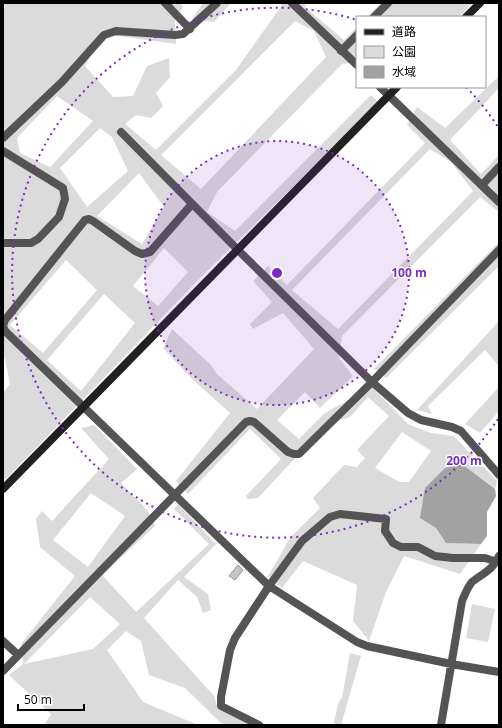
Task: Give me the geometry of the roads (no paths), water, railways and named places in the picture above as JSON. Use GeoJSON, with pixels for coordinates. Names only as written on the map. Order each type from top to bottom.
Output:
{"type":"FeatureCollection","features":[{"type":"Feature","properties":{"kind":"street"},"geometry":{"type":"LineString","coordinates":[[165,3],[190,29]]}},
{"type":"Feature","properties":{"kind":"street"},"geometry":{"type":"LineString","coordinates":[[3,138],[62,82],[104,35],[116,31],[175,35],[183,34],[216,3]]}},
{"type":"Feature","properties":{"kind":"street"},"geometry":{"type":"LineString","coordinates":[[292,3],[356,64]]}},
{"type":"Feature","properties":{"kind":"street"},"geometry":{"type":"LineString","coordinates":[[375,16],[388,3]]}},
{"type":"Feature","properties":{"kind":"street"},"geometry":{"type":"LineString","coordinates":[[467,16],[480,3]]}},
{"type":"Feature","properties":{"kind":"street"},"geometry":{"type":"LineString","coordinates":[[341,50],[356,36]]}},
{"type":"Feature","properties":{"kind":"street"},"geometry":{"type":"LineString","coordinates":[[381,88],[499,202]]}},
{"type":"Feature","properties":{"kind":"street"},"geometry":{"type":"LineString","coordinates":[[3,489],[396,88]]}},
{"type":"Feature","properties":{"kind":"street"},"geometry":{"type":"LineString","coordinates":[[121,132],[372,382],[408,413],[422,420],[452,427],[461,432],[499,475]]}},
{"type":"Feature","properties":{"kind":"street"},"geometry":{"type":"LineString","coordinates":[[3,151],[62,188],[65,200],[59,217],[38,239],[31,243],[3,243]]}},
{"type":"Feature","properties":{"kind":"street"},"geometry":{"type":"LineString","coordinates":[[482,185],[499,167]]}},
{"type":"Feature","properties":{"kind":"street"},"geometry":{"type":"LineString","coordinates":[[192,204],[150,252],[142,254],[135,251],[93,221],[89,219],[85,220],[5,320],[3,326],[5,331],[269,586],[357,642],[367,646],[451,664],[499,672]]}},
{"type":"Feature","properties":{"kind":"street"},"geometry":{"type":"LineString","coordinates":[[3,671],[246,422],[254,422],[288,452],[299,454],[372,382],[499,250]]}},
{"type":"Feature","properties":{"kind":"street"},"geometry":{"type":"LineString","coordinates":[[259,725],[221,706],[221,697],[230,650],[235,638],[269,586],[302,541],[330,517],[340,514],[386,519],[385,531],[394,543],[401,547],[418,547],[435,556],[498,559]]}},
{"type":"Feature","properties":{"kind":"street"},"geometry":{"type":"LineString","coordinates":[[441,725],[462,602],[466,590],[472,583],[491,568],[498,559]]}},
{"type":"Feature","properties":{"kind":"street"},"geometry":{"type":"LineString","coordinates":[[3,641],[18,655]]}},
{"type":"Feature","properties":{"kind":"water"},"geometry":{"type":"Polygon","coordinates":[[[462,464],[495,489],[496,496],[487,512],[487,536],[481,544],[446,543],[436,528],[420,518],[425,488],[445,468],[462,464]]]}}]}
